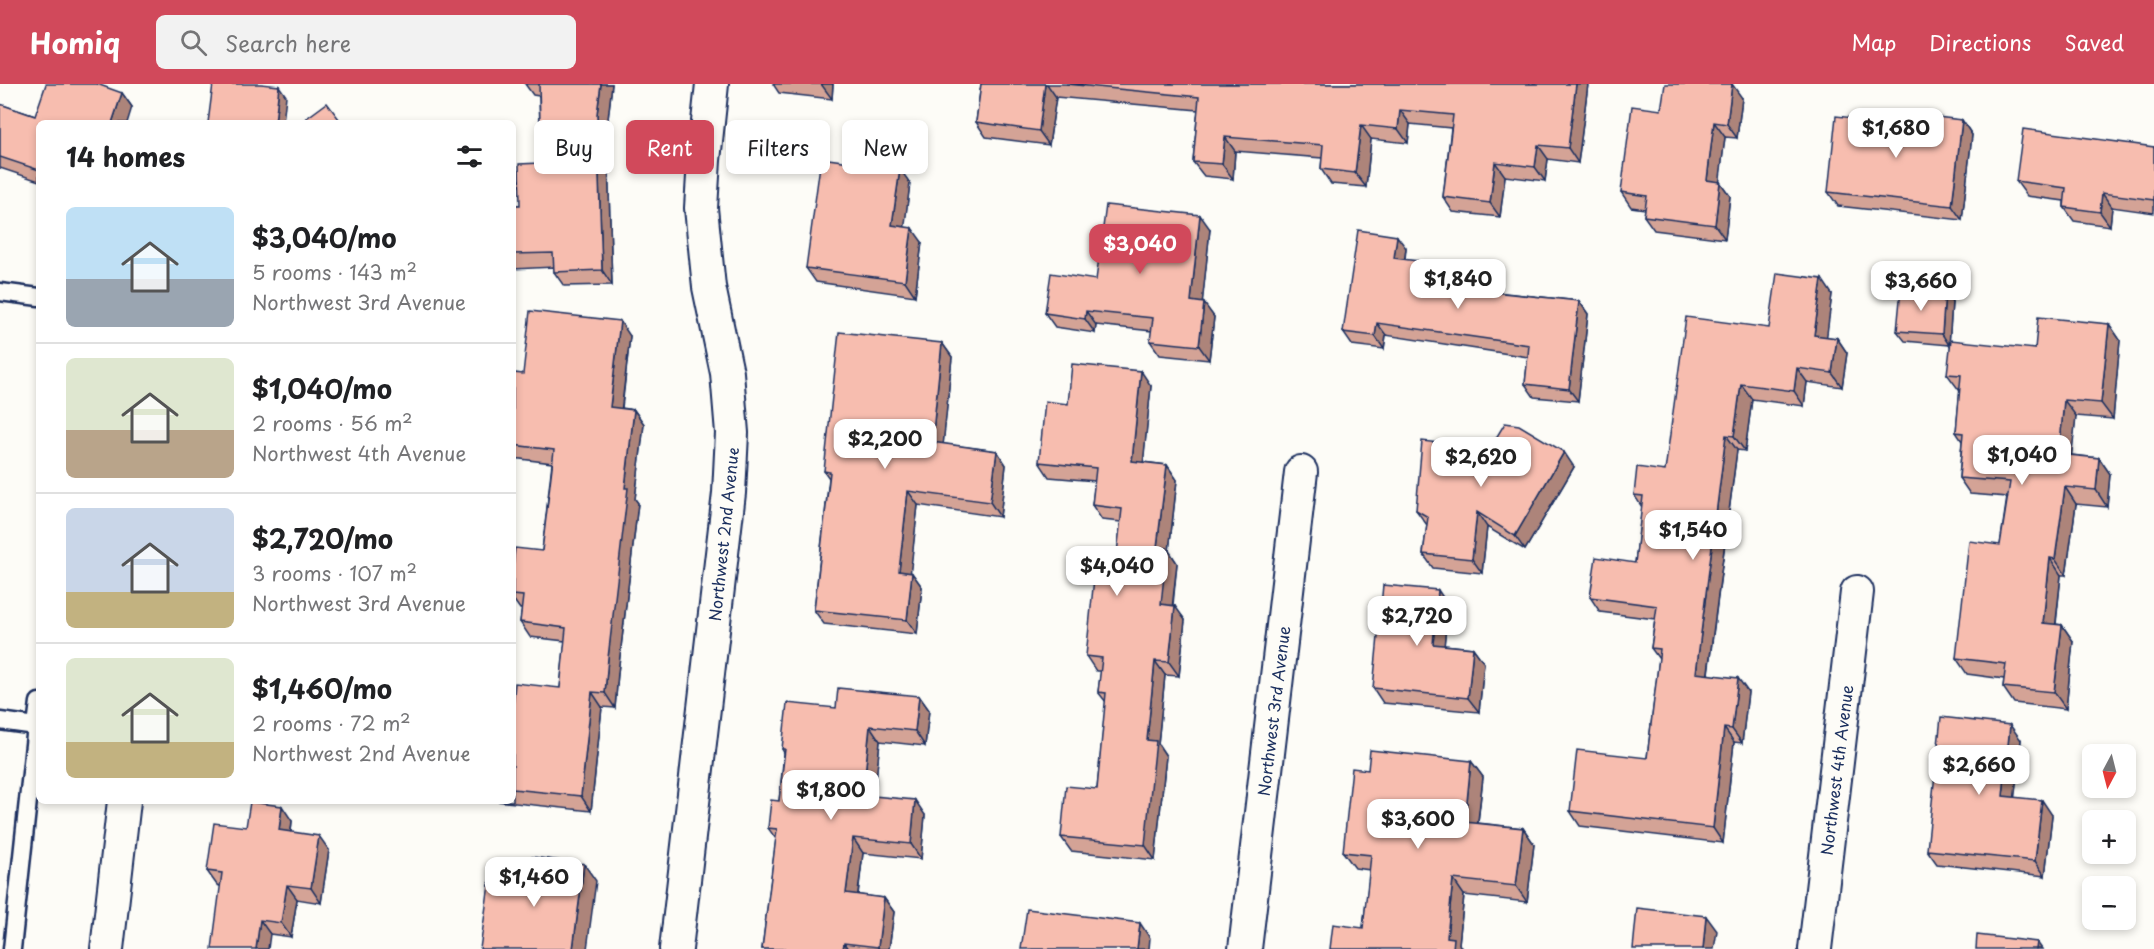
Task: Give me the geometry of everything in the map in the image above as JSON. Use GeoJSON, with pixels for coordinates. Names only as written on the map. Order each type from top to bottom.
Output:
{"type":"FeatureCollection","features":[{"type":"Feature","properties":{"kind":"street","name":"Northwest 2nd Avenue"},"geometry":{"type":"LineString","coordinates":[[676,949],[729,493],[732,433],[727,373],[709,287],[701,208],[712,84]]}},
{"type":"Feature","properties":{"kind":"street","name":"Northwest 3rd Avenue"},"geometry":{"type":"LineString","coordinates":[[1245,949],[1301,472]]}},
{"type":"Feature","properties":{"kind":"street","name":"Northwest 4th Avenue"},"geometry":{"type":"LineString","coordinates":[[1815,949],[1857,591]]}},
{"type":"Feature","properties":{"kind":"street"},"geometry":{"type":"LineString","coordinates":[[107,949],[124,804]]}},
{"type":"Feature","properties":{"kind":"lane"},"geometry":{"type":"LineString","coordinates":[[0,292],[36,297]]}},
{"type":"Feature","properties":{"kind":"lane"},"geometry":{"type":"LineString","coordinates":[[0,721],[36,726]]}},
{"type":"Feature","properties":{"kind":"lane"},"geometry":{"type":"LineString","coordinates":[[12,949],[36,743]]}},
{"type":"Feature","properties":{"kind":"building"},"geometry":{"type":"Polygon","coordinates":[[[46,84],[97,84],[122,93],[113,120],[36,120],[36,169],[0,157],[0,104],[35,116],[46,84]]]}},
{"type":"Feature","properties":{"kind":"building"},"geometry":{"type":"Polygon","coordinates":[[[213,84],[279,86],[275,120],[208,120],[213,84]]]}},
{"type":"Feature","properties":{"kind":"building"},"geometry":{"type":"Polygon","coordinates":[[[539,84],[601,84],[597,120],[540,120],[539,84]]]}},
{"type":"Feature","properties":{"kind":"building"},"geometry":{"type":"Polygon","coordinates":[[[981,84],[1045,84],[1039,131],[976,122],[981,84]]]}},
{"type":"Feature","properties":{"kind":"building"},"geometry":{"type":"Polygon","coordinates":[[[1066,84],[1576,84],[1568,148],[1538,145],[1535,167],[1495,162],[1490,203],[1443,197],[1453,115],[1400,110],[1398,129],[1361,125],[1355,173],[1321,169],[1323,145],[1225,137],[1222,164],[1193,162],[1199,97],[1066,84]]]}},
{"type":"Feature","properties":{"kind":"building"},"geometry":{"type":"Polygon","coordinates":[[[1665,84],[1732,84],[1727,124],[1714,122],[1707,180],[1720,182],[1715,225],[1644,216],[1647,196],[1621,192],[1632,106],[1661,110],[1665,84]]]}},
{"type":"Feature","properties":{"kind":"building"},"geometry":{"type":"Polygon","coordinates":[[[327,103],[340,120],[304,120],[327,103]]]}},
{"type":"Feature","properties":{"kind":"building"},"geometry":{"type":"Polygon","coordinates":[[[1911,114],[1962,120],[1952,206],[1828,192],[1836,116],[1909,124],[1911,114]]]}},
{"type":"Feature","properties":{"kind":"building"},"geometry":{"type":"Polygon","coordinates":[[[2023,129],[2154,147],[2154,200],[2102,193],[2100,212],[2064,207],[2066,188],[2016,181],[2023,129]]]}},
{"type":"Feature","properties":{"kind":"building"},"geometry":{"type":"Polygon","coordinates":[[[830,159],[842,161],[842,174],[899,174],[892,225],[912,228],[905,281],[806,268],[819,174],[830,174],[830,159]]]}},
{"type":"Feature","properties":{"kind":"building"},"geometry":{"type":"Polygon","coordinates":[[[534,163],[534,174],[599,174],[602,270],[554,272],[553,253],[516,254],[516,205],[520,205],[519,164],[534,163]]]}},
{"type":"Feature","properties":{"kind":"building"},"geometry":{"type":"Polygon","coordinates":[[[1106,205],[1200,215],[1191,301],[1204,303],[1199,346],[1150,341],[1153,318],[1086,311],[1085,319],[1045,313],[1051,273],[1096,280],[1106,205]]]}},
{"type":"Feature","properties":{"kind":"building"},"geometry":{"type":"Polygon","coordinates":[[[1358,230],[1397,236],[1394,258],[1418,261],[1415,277],[1466,284],[1465,289],[1579,301],[1569,389],[1525,384],[1529,345],[1377,323],[1375,336],[1343,332],[1358,230]]]}},
{"type":"Feature","properties":{"kind":"building"},"geometry":{"type":"Polygon","coordinates":[[[1777,273],[1822,279],[1814,335],[1837,338],[1832,373],[1797,368],[1794,391],[1741,384],[1734,436],[1726,435],[1696,673],[1738,678],[1732,729],[1724,728],[1713,828],[1570,811],[1577,750],[1647,758],[1660,649],[1651,648],[1657,606],[1590,597],[1596,557],[1635,563],[1643,496],[1634,495],[1637,467],[1665,471],[1686,317],[1769,328],[1777,273]]]}},
{"type":"Feature","properties":{"kind":"building"},"geometry":{"type":"Polygon","coordinates":[[[1901,289],[1945,292],[1942,334],[1897,331],[1901,289]]]}},
{"type":"Feature","properties":{"kind":"building"},"geometry":{"type":"Polygon","coordinates":[[[530,311],[620,321],[610,407],[634,410],[625,488],[628,488],[605,693],[592,692],[581,796],[516,789],[516,683],[560,688],[566,628],[520,622],[523,596],[516,595],[516,548],[542,551],[554,450],[516,445],[516,373],[523,374],[530,311]]]}},
{"type":"Feature","properties":{"kind":"building"},"geometry":{"type":"Polygon","coordinates":[[[2038,317],[2109,324],[2101,403],[2064,400],[2059,454],[2099,458],[2096,490],[2065,487],[2055,559],[2050,558],[2043,623],[2062,625],[2054,692],[2003,687],[2006,664],[1956,658],[1969,541],[2000,545],[2010,482],[1959,478],[1963,433],[1956,432],[1961,375],[1947,374],[1951,340],[2035,349],[2038,317]]]}},
{"type":"Feature","properties":{"kind":"building"},"geometry":{"type":"Polygon","coordinates":[[[839,332],[942,343],[932,442],[997,451],[990,502],[908,491],[899,571],[912,573],[907,620],[814,610],[830,472],[824,471],[839,332]]]}},
{"type":"Feature","properties":{"kind":"building"},"geometry":{"type":"Polygon","coordinates":[[[1072,364],[1141,371],[1132,461],[1167,465],[1157,547],[1167,548],[1161,604],[1175,606],[1169,662],[1155,661],[1147,740],[1156,741],[1145,845],[1061,837],[1066,786],[1097,789],[1106,693],[1098,692],[1102,658],[1086,656],[1094,578],[1114,580],[1122,509],[1092,505],[1096,468],[1039,462],[1045,401],[1068,404],[1072,364]]]}},
{"type":"Feature","properties":{"kind":"building"},"geometry":{"type":"Polygon","coordinates":[[[1505,423],[1519,425],[1564,452],[1515,536],[1477,512],[1472,559],[1423,554],[1428,517],[1416,510],[1422,441],[1449,444],[1481,463],[1505,423]]]}},
{"type":"Feature","properties":{"kind":"building"},"geometry":{"type":"Polygon","coordinates":[[[1383,585],[1438,590],[1433,644],[1473,648],[1468,698],[1373,688],[1383,585]]]}},
{"type":"Feature","properties":{"kind":"building"},"geometry":{"type":"Polygon","coordinates":[[[838,688],[919,696],[915,731],[870,726],[863,795],[915,800],[911,844],[853,838],[846,893],[884,898],[878,947],[844,943],[843,949],[762,949],[777,829],[768,828],[771,800],[779,801],[787,703],[836,708],[838,688]]]}},
{"type":"Feature","properties":{"kind":"building"},"geometry":{"type":"Polygon","coordinates":[[[1941,717],[2010,725],[2003,796],[2042,800],[2035,861],[1927,850],[1941,717]]]}},
{"type":"Feature","properties":{"kind":"building"},"geometry":{"type":"Polygon","coordinates":[[[1370,750],[1471,761],[1465,822],[1523,828],[1516,886],[1453,879],[1447,937],[1454,938],[1453,949],[1330,949],[1333,924],[1363,928],[1371,855],[1343,852],[1352,768],[1368,770],[1370,750]]]}},
{"type":"Feature","properties":{"kind":"building"},"geometry":{"type":"Polygon","coordinates":[[[250,804],[266,804],[282,806],[279,830],[319,836],[311,888],[287,885],[281,923],[260,920],[256,949],[212,949],[222,873],[207,871],[214,823],[246,827],[250,804]]]}},
{"type":"Feature","properties":{"kind":"building"},"geometry":{"type":"Polygon","coordinates":[[[532,857],[584,864],[573,949],[480,949],[490,877],[528,882],[532,857]]]}},
{"type":"Feature","properties":{"kind":"building"},"geometry":{"type":"Polygon","coordinates":[[[1637,908],[1706,916],[1703,949],[1633,949],[1637,908]]]}},
{"type":"Feature","properties":{"kind":"building"},"geometry":{"type":"Polygon","coordinates":[[[1027,909],[1140,923],[1137,949],[1021,949],[1027,909]]]}},
{"type":"Feature","properties":{"kind":"building"},"geometry":{"type":"Polygon","coordinates":[[[1977,935],[2037,942],[2036,949],[1976,949],[1977,935]]]}}]}
